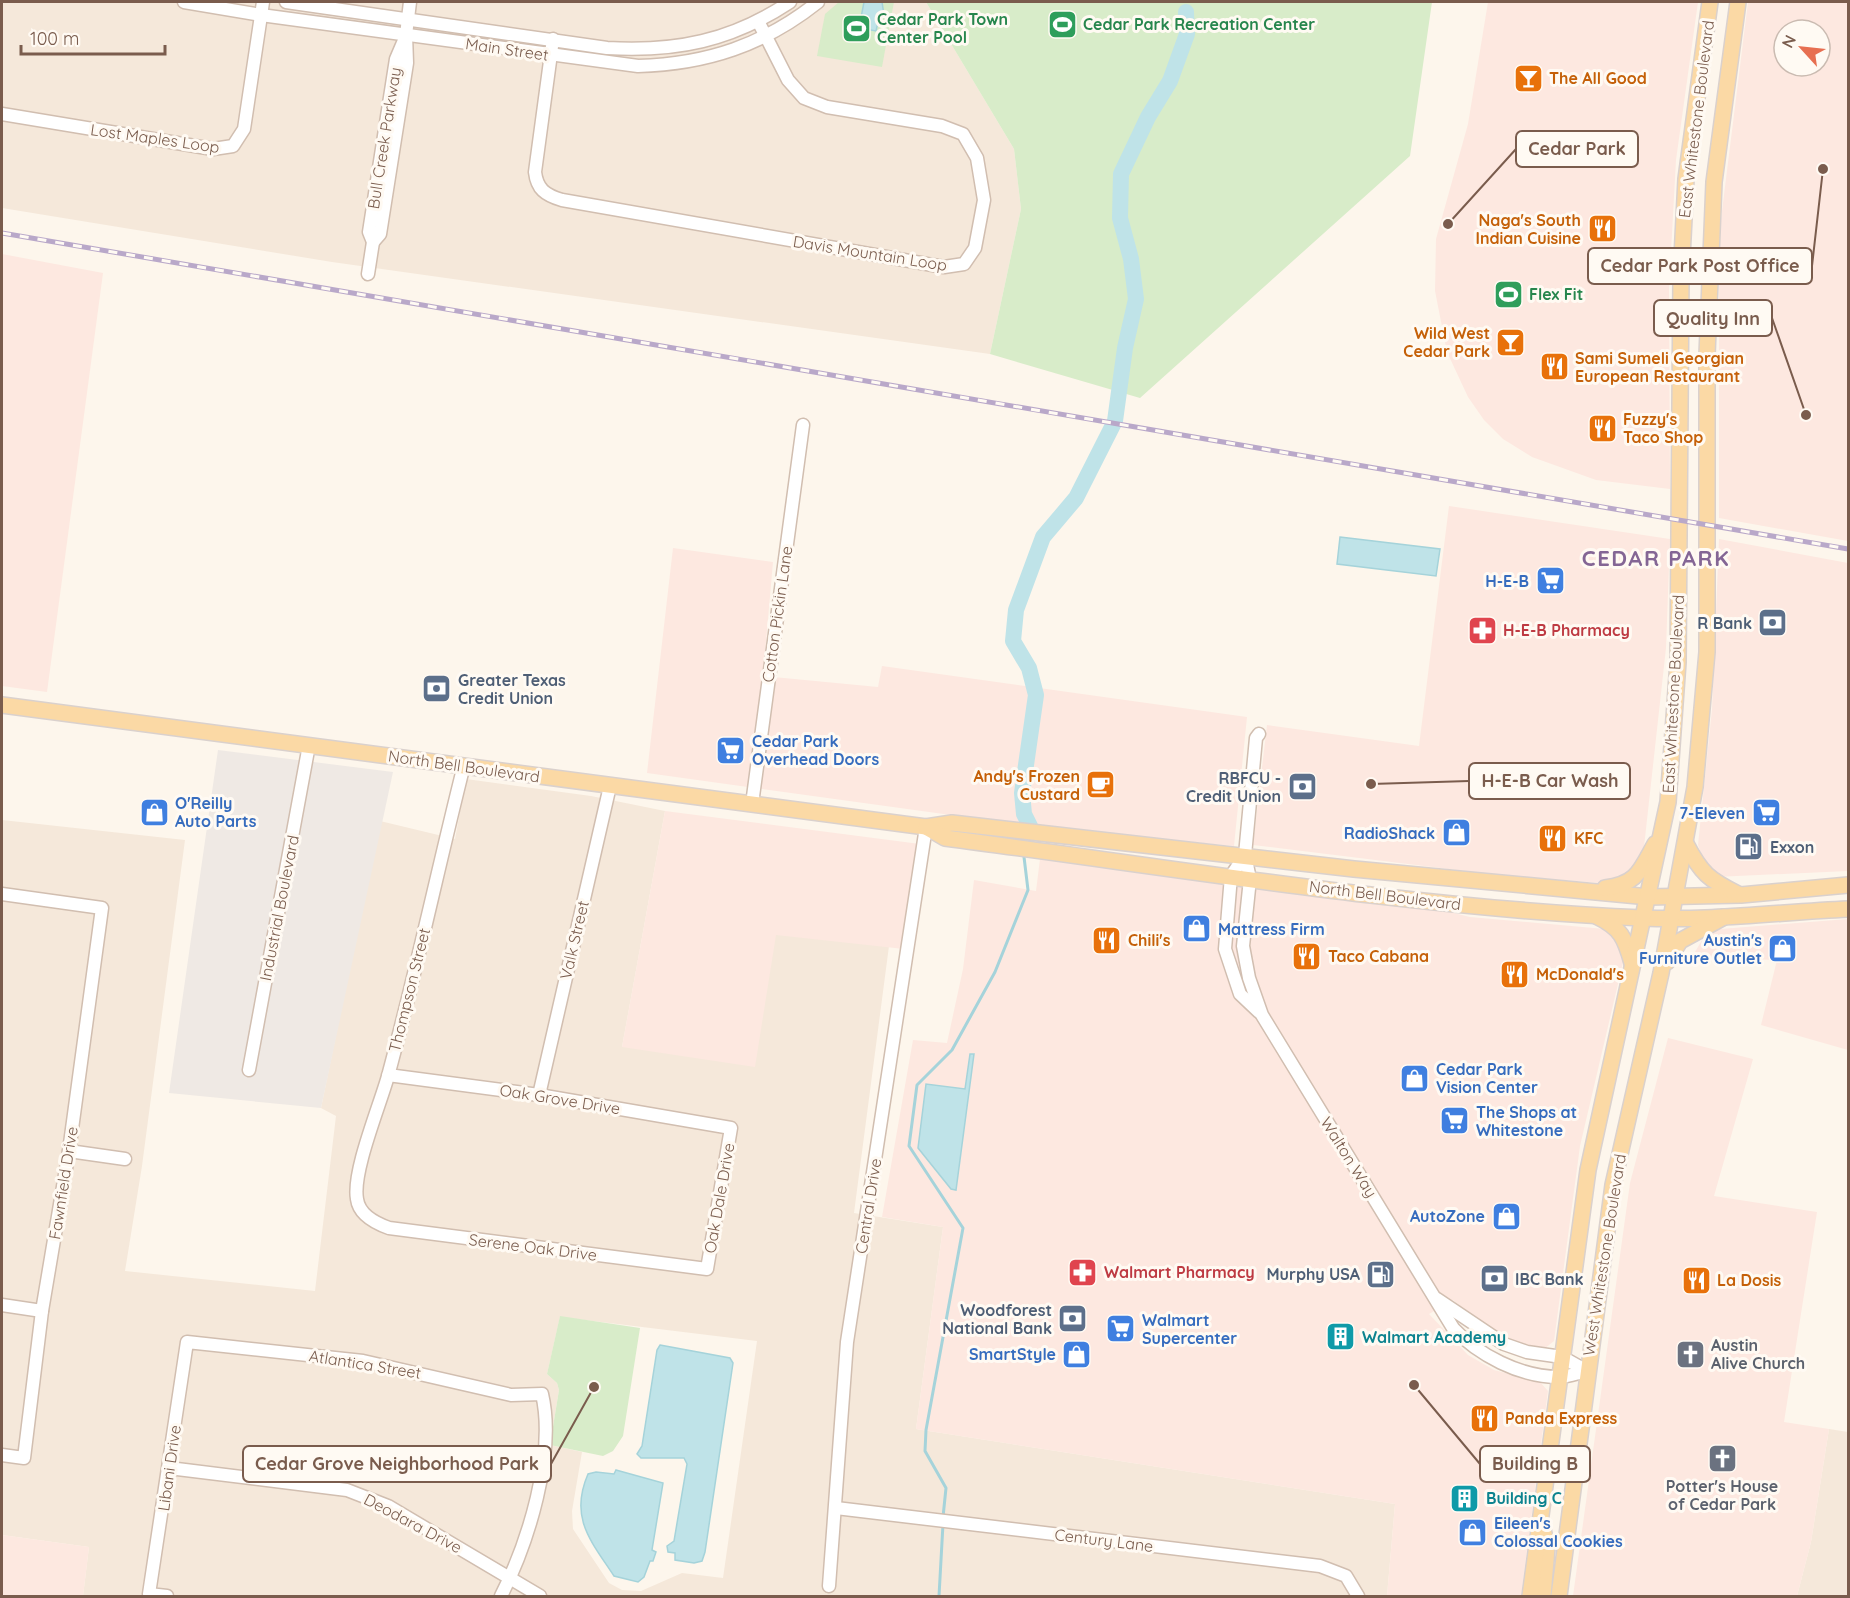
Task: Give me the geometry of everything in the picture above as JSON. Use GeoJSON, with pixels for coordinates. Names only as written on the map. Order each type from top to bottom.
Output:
{"type":"FeatureCollection","features":[{"type":"Feature","properties":{"kind":"main road","name":"East Whitestone Boulevard"},"geometry":{"type":"LineString","coordinates":[[1644,918],[1663,829],[1672,752],[1678,662],[1681,278],[1686,179],[1710,2]]}},
{"type":"Feature","properties":{"kind":"main road","name":"East Whitestone Boulevard"},"geometry":{"type":"LineString","coordinates":[[1672,917],[1695,787],[1707,652],[1707,355],[1714,182],[1738,2]]}},
{"type":"Feature","properties":{"kind":"main road","name":"North Bell Boulevard"},"geometry":{"type":"LineString","coordinates":[[2,705],[926,827],[952,823],[1125,844],[1581,891],[1676,897],[1741,895],[1848,885]]}},
{"type":"Feature","properties":{"kind":"main road","name":"North Bell Boulevard"},"geometry":{"type":"LineString","coordinates":[[926,827],[945,838],[1433,901],[1644,918],[1848,909]]}},
{"type":"Feature","properties":{"kind":"main road"},"geometry":{"type":"LineString","coordinates":[[1581,891],[1620,886],[1636,878],[1663,829]]}},
{"type":"Feature","properties":{"kind":"main road"},"geometry":{"type":"LineString","coordinates":[[1686,844],[1698,867],[1706,876],[1741,895]]}},
{"type":"Feature","properties":{"kind":"main road"},"geometry":{"type":"LineString","coordinates":[[1590,914],[1610,923],[1625,939],[1632,965]]}},
{"type":"Feature","properties":{"kind":"main road"},"geometry":{"type":"LineString","coordinates":[[1660,972],[1680,941],[1728,915]]}},
{"type":"Feature","properties":{"kind":"main road","name":"West Whitestone Boulevard"},"geometry":{"type":"LineString","coordinates":[[1559,1596],[1613,1185],[1672,917]]}},
{"type":"Feature","properties":{"kind":"main road","name":"West Whitestone Boulevard"},"geometry":{"type":"LineString","coordinates":[[1530,1596],[1588,1170],[1644,918]]}},
{"type":"Feature","properties":{"kind":"main road"},"geometry":{"type":"LineString","coordinates":[[1540,1514],[1548,1548],[1543,1596]]}},
{"type":"Feature","properties":{"kind":"street","name":"Main Street"},"geometry":{"type":"LineString","coordinates":[[184,2],[261,15],[638,66],[677,65],[739,49],[765,36],[818,2]]}},
{"type":"Feature","properties":{"kind":"street","name":"Lost Maples Loop"},"geometry":{"type":"LineString","coordinates":[[2,114],[213,149],[233,146],[244,129],[263,2]]}},
{"type":"Feature","properties":{"kind":"street","name":"Main Street"},"geometry":{"type":"LineString","coordinates":[[286,2],[607,48],[675,48],[732,33],[790,2]]}},
{"type":"Feature","properties":{"kind":"street","name":"Bull Creek Parkway"},"geometry":{"type":"LineString","coordinates":[[368,274],[373,242],[380,234],[408,63],[406,35],[410,2]]}},
{"type":"Feature","properties":{"kind":"street","name":"Davis Mountain Loop"},"geometry":{"type":"LineString","coordinates":[[553,39],[535,172],[536,182],[545,193],[562,200],[944,267],[964,264],[975,248],[984,200],[977,158],[963,134],[942,126],[827,107],[804,98],[788,80],[758,21]]}},
{"type":"Feature","properties":{"kind":"street","name":"Cotton Pickin Lane"},"geometry":{"type":"LineString","coordinates":[[752,804],[803,425]]}},
{"type":"Feature","properties":{"kind":"street","name":"Walton Way"},"geometry":{"type":"LineString","coordinates":[[1259,734],[1245,855],[1250,879],[1243,946],[1248,978],[1262,1015],[1436,1299],[1443,1316],[1469,1345],[1491,1359],[1514,1367],[1559,1377],[1587,1371]]}},
{"type":"Feature","properties":{"kind":"street","name":"Industrial Boulevard"},"geometry":{"type":"LineString","coordinates":[[249,1070],[309,745]]}},
{"type":"Feature","properties":{"kind":"street","name":"Thompson Street"},"geometry":{"type":"LineString","coordinates":[[363,1213],[356,1197],[359,1174],[388,1075],[464,765]]}},
{"type":"Feature","properties":{"kind":"street","name":"Valk Street"},"geometry":{"type":"LineString","coordinates":[[539,1095],[610,786]]}},
{"type":"Feature","properties":{"kind":"street","name":"Central Drive"},"geometry":{"type":"LineString","coordinates":[[829,1586],[837,1508],[847,1342],[926,827]]}},
{"type":"Feature","properties":{"kind":"street","name":"Walton Way"},"geometry":{"type":"LineString","coordinates":[[1245,855],[1231,876],[1225,949],[1240,994],[1262,1015]]}},
{"type":"Feature","properties":{"kind":"street","name":"Fawnfield Drive"},"geometry":{"type":"LineString","coordinates":[[2,894],[102,908],[69,1151],[42,1311],[24,1458],[2,1455]]}},
{"type":"Feature","properties":{"kind":"street","name":"Oak Grove Drive"},"geometry":{"type":"LineString","coordinates":[[388,1075],[539,1095],[731,1128]]}},
{"type":"Feature","properties":{"kind":"street","name":"Oak Dale Drive"},"geometry":{"type":"LineString","coordinates":[[707,1269],[731,1128]]}},
{"type":"Feature","properties":{"kind":"street"},"geometry":{"type":"LineString","coordinates":[[69,1151],[125,1159]]}},
{"type":"Feature","properties":{"kind":"street","name":"Serene Oak Drive"},"geometry":{"type":"LineString","coordinates":[[363,1213],[374,1222],[389,1228],[707,1269]]}},
{"type":"Feature","properties":{"kind":"street","name":"Walton Way"},"geometry":{"type":"LineString","coordinates":[[1436,1299],[1504,1344],[1527,1352],[1562,1357],[1587,1371]]}},
{"type":"Feature","properties":{"kind":"street"},"geometry":{"type":"LineString","coordinates":[[2,1305],[42,1311]]}},
{"type":"Feature","properties":{"kind":"street","name":"Atlantica Street"},"geometry":{"type":"LineString","coordinates":[[187,1342],[363,1361],[511,1395],[542,1394],[548,1420],[537,1498],[523,1548],[511,1577]]}},
{"type":"Feature","properties":{"kind":"street","name":"Libani Drive"},"geometry":{"type":"LineString","coordinates":[[167,1596],[149,1594],[187,1342]]}},
{"type":"Feature","properties":{"kind":"street","name":"Deodara Drive"},"geometry":{"type":"LineString","coordinates":[[169,1468],[347,1490],[388,1506],[540,1596]]}},
{"type":"Feature","properties":{"kind":"street","name":"Century Lane"},"geometry":{"type":"LineString","coordinates":[[837,1508],[1320,1566],[1346,1576],[1358,1596]]}},
{"type":"Feature","properties":{"kind":"street"},"geometry":{"type":"LineString","coordinates":[[501,1596],[511,1577]]}},
{"type":"Feature","properties":{"kind":"shaded area"},"geometry":{"type":"Polygon","coordinates":[[[2,2],[926,2],[1014,149],[1021,209],[990,354],[332,262],[2,208],[2,2]]]}},
{"type":"Feature","properties":{"kind":"shaded area"},"geometry":{"type":"Polygon","coordinates":[[[1488,2],[1698,2],[1676,160],[1669,289],[1670,489],[1596,480],[1532,457],[1503,439],[1484,420],[1468,397],[1447,352],[1435,291],[1436,239],[1468,124],[1488,2]]]}},
{"type":"Feature","properties":{"kind":"shaded area"},"geometry":{"type":"Polygon","coordinates":[[[1748,2],[1848,2],[1848,541],[1719,518],[1719,235],[1748,2]]]}},
{"type":"Feature","properties":{"kind":"shaded area"},"geometry":{"type":"Polygon","coordinates":[[[2,254],[103,273],[47,692],[2,686],[2,254]]]}},
{"type":"Feature","properties":{"kind":"shaded area"},"geometry":{"type":"Polygon","coordinates":[[[1449,506],[1670,539],[1666,648],[1643,856],[1639,867],[1612,884],[1489,874],[1253,845],[1267,725],[1419,746],[1449,506]]]}},
{"type":"Feature","properties":{"kind":"shaded area"},"geometry":{"type":"Polygon","coordinates":[[[1719,539],[1848,563],[1848,871],[1715,877],[1704,862],[1698,845],[1712,709],[1719,539]]]}},
{"type":"Feature","properties":{"kind":"shaded area"},"geometry":{"type":"Polygon","coordinates":[[[673,548],[773,562],[763,676],[878,687],[882,666],[1247,717],[1234,846],[1030,826],[647,773],[673,548]]]}},
{"type":"Feature","properties":{"kind":"shaded area"},"geometry":{"type":"Polygon","coordinates":[[[218,750],[393,772],[321,1108],[169,1093],[218,750]]]}},
{"type":"Feature","properties":{"kind":"shaded area"},"geometry":{"type":"Polygon","coordinates":[[[466,779],[591,796],[665,811],[622,1047],[776,934],[889,946],[854,1213],[943,1227],[916,1429],[1395,1504],[1387,1596],[83,1596],[89,1547],[2,1535],[2,820],[185,840],[142,1166],[125,1271],[315,1291],[336,1116],[321,1108],[380,821],[455,839],[466,779]],[[560,1317],[547,1374],[557,1383],[559,1390],[550,1445],[582,1452],[572,1511],[573,1529],[609,1583],[622,1590],[641,1591],[682,1573],[723,1578],[757,1341],[560,1317]]]}},
{"type":"Feature","properties":{"kind":"shaded area"},"geometry":{"type":"Polygon","coordinates":[[[665,811],[920,844],[904,949],[776,935],[755,1067],[622,1047],[665,811]]]}},
{"type":"Feature","properties":{"kind":"shaded area"},"geometry":{"type":"Polygon","coordinates":[[[1040,859],[1335,895],[1446,911],[1470,917],[1605,929],[1613,933],[1625,954],[1580,1146],[1554,1341],[1544,1349],[1507,1340],[1481,1324],[1453,1300],[1429,1314],[1468,1355],[1494,1370],[1540,1382],[1548,1391],[1521,1596],[1387,1596],[1395,1504],[916,1429],[943,1227],[882,1217],[913,1040],[947,1043],[963,969],[974,880],[1036,891],[1040,859]]]}},
{"type":"Feature","properties":{"kind":"shaded area"},"geometry":{"type":"Polygon","coordinates":[[[1848,919],[1848,1050],[1761,1025],[1777,960],[1692,957],[1708,930],[1848,919]]]}},
{"type":"Feature","properties":{"kind":"shaded area"},"geometry":{"type":"Polygon","coordinates":[[[1668,1038],[1753,1059],[1714,1196],[1817,1212],[1784,1422],[1829,1429],[1811,1542],[1797,1596],[1573,1596],[1630,1183],[1668,1038]]]}},
{"type":"Feature","properties":{"kind":"shaded area"},"geometry":{"type":"Polygon","coordinates":[[[1829,1429],[1848,1432],[1848,1596],[1797,1596],[1811,1542],[1829,1429]]]}},
{"type":"Feature","properties":{"kind":"shaded area"},"geometry":{"type":"Polygon","coordinates":[[[2,1535],[89,1547],[83,1596],[2,1596],[2,1535]]]}},
{"type":"Feature","properties":{"kind":"green space","name":"Cedar Park Town Center Pool"},"geometry":{"type":"Polygon","coordinates":[[[839,2],[894,2],[882,67],[817,56],[825,14],[839,2]]]}},
{"type":"Feature","properties":{"kind":"green space"},"geometry":{"type":"Polygon","coordinates":[[[926,2],[1432,2],[1410,156],[1140,398],[990,354],[1021,209],[1014,149],[926,2]]]}},
{"type":"Feature","properties":{"kind":"green space"},"geometry":{"type":"Polygon","coordinates":[[[560,1316],[640,1328],[623,1436],[613,1451],[603,1456],[550,1445],[559,1390],[557,1383],[547,1374],[560,1316]]]}},
{"type":"Feature","properties":{"kind":"water"},"geometry":{"type":"Polygon","coordinates":[[[864,2],[882,2],[884,15],[878,22],[876,31],[859,28],[864,2]]]}},
{"type":"Feature","properties":{"kind":"water"},"geometry":{"type":"Polygon","coordinates":[[[1340,537],[1440,549],[1436,576],[1337,564],[1340,537]]]}},
{"type":"Feature","properties":{"kind":"water"},"geometry":{"type":"Polygon","coordinates":[[[970,1054],[974,1054],[956,1190],[951,1189],[918,1148],[926,1084],[965,1089],[970,1054]]]}},
{"type":"Feature","properties":{"kind":"water"},"geometry":{"type":"Polygon","coordinates":[[[660,1345],[730,1358],[733,1363],[705,1552],[702,1561],[694,1563],[675,1560],[675,1553],[668,1552],[667,1546],[674,1541],[687,1464],[684,1458],[641,1458],[637,1454],[642,1446],[657,1350],[660,1345]]]}},
{"type":"Feature","properties":{"kind":"water"},"geometry":{"type":"Polygon","coordinates":[[[616,1470],[663,1483],[652,1550],[656,1552],[644,1577],[638,1582],[614,1576],[591,1540],[582,1516],[583,1490],[588,1474],[596,1472],[614,1474],[616,1470]]]}},
{"type":"Feature","properties":{"kind":"waterway"},"geometry":{"type":"LineString","coordinates":[[1030,826],[1024,814],[1022,793],[1036,695],[1029,668],[1013,641],[1016,610],[1043,537],[1076,498],[1115,421],[1125,348],[1136,299],[1131,259],[1120,218],[1121,174],[1148,117],[1170,81],[1187,34],[1186,12]]}},
{"type":"Feature","properties":{"kind":"waterway"},"geometry":{"type":"LineString","coordinates":[[943,1517],[946,1488],[925,1451],[926,1430],[963,1228],[909,1146],[917,1085],[952,1050],[995,972],[1028,890],[1024,857]]}},
{"type":"Feature","properties":{"kind":"waterway"},"geometry":{"type":"LineString","coordinates":[[939,1596],[943,1524]]}},
{"type":"Feature","properties":{"kind":"railway"},"geometry":{"type":"LineString","coordinates":[[2,233],[1848,549]]}},
{"type":"Feature","properties":{"kind":"place","name":"Cedar Park Recreation Center"},"geometry":{"type":"Point","coordinates":[1062,24]}},
{"type":"Feature","properties":{"kind":"place","name":"Cedar Park Town Center Pool"},"geometry":{"type":"Point","coordinates":[856,28]}},
{"type":"Feature","properties":{"kind":"place","name":"The All Good"},"geometry":{"type":"Point","coordinates":[1528,78]}},
{"type":"Feature","properties":{"kind":"place","name":"Cedar Park Post Office"},"geometry":{"type":"Point","coordinates":[1823,169]}},
{"type":"Feature","properties":{"kind":"place","name":"Cedar Park"},"geometry":{"type":"Point","coordinates":[1448,224]}},
{"type":"Feature","properties":{"kind":"place","name":"Naga's South Indian Cuisine"},"geometry":{"type":"Point","coordinates":[1602,229]}},
{"type":"Feature","properties":{"kind":"place","name":"Flex Fit"},"geometry":{"type":"Point","coordinates":[1508,294]}},
{"type":"Feature","properties":{"kind":"place","name":"Wild West Cedar Park"},"geometry":{"type":"Point","coordinates":[1511,342]}},
{"type":"Feature","properties":{"kind":"place","name":"Sami Sumeli Georgian European Restaurant"},"geometry":{"type":"Point","coordinates":[1554,367]}},
{"type":"Feature","properties":{"kind":"place","name":"Quality Inn"},"geometry":{"type":"Point","coordinates":[1806,415]}},
{"type":"Feature","properties":{"kind":"place","name":"Fuzzy's Taco Shop"},"geometry":{"type":"Point","coordinates":[1602,428]}},
{"type":"Feature","properties":{"kind":"place","name":"H-E-B"},"geometry":{"type":"Point","coordinates":[1550,581]}},
{"type":"Feature","properties":{"kind":"place","name":"R Bank"},"geometry":{"type":"Point","coordinates":[1773,623]}},
{"type":"Feature","properties":{"kind":"place","name":"H-E-B Pharmacy"},"geometry":{"type":"Point","coordinates":[1482,630]}},
{"type":"Feature","properties":{"kind":"place","name":"Greater Texas Credit Union"},"geometry":{"type":"Point","coordinates":[437,689]}},
{"type":"Feature","properties":{"kind":"place","name":"Cedar Park Overhead Doors"},"geometry":{"type":"Point","coordinates":[731,750]}},
{"type":"Feature","properties":{"kind":"place","name":"H-E-B Car Wash"},"geometry":{"type":"Point","coordinates":[1371,784]}},
{"type":"Feature","properties":{"kind":"place","name":"Andy's Frozen Custard"},"geometry":{"type":"Point","coordinates":[1101,785]}},
{"type":"Feature","properties":{"kind":"place","name":"RBFCU - Credit Union"},"geometry":{"type":"Point","coordinates":[1302,787]}},
{"type":"Feature","properties":{"kind":"place","name":"O'Reilly Auto Parts"},"geometry":{"type":"Point","coordinates":[154,812]}},
{"type":"Feature","properties":{"kind":"place","name":"7-Eleven"},"geometry":{"type":"Point","coordinates":[1766,813]}},
{"type":"Feature","properties":{"kind":"place","name":"RadioShack"},"geometry":{"type":"Point","coordinates":[1456,833]}},
{"type":"Feature","properties":{"kind":"place","name":"KFC"},"geometry":{"type":"Point","coordinates":[1553,838]}},
{"type":"Feature","properties":{"kind":"place","name":"Exxon"},"geometry":{"type":"Point","coordinates":[1749,847]}},
{"type":"Feature","properties":{"kind":"place","name":"Mattress Firm"},"geometry":{"type":"Point","coordinates":[1197,929]}},
{"type":"Feature","properties":{"kind":"place","name":"Chili's"},"geometry":{"type":"Point","coordinates":[1107,940]}},
{"type":"Feature","properties":{"kind":"place","name":"Austin's Furniture Outlet"},"geometry":{"type":"Point","coordinates":[1783,949]}},
{"type":"Feature","properties":{"kind":"place","name":"Taco Cabana"},"geometry":{"type":"Point","coordinates":[1307,956]}},
{"type":"Feature","properties":{"kind":"place","name":"McDonald's"},"geometry":{"type":"Point","coordinates":[1515,974]}},
{"type":"Feature","properties":{"kind":"place","name":"Cedar Park Vision Center"},"geometry":{"type":"Point","coordinates":[1415,1078]}},
{"type":"Feature","properties":{"kind":"place","name":"The Shops at Whitestone"},"geometry":{"type":"Point","coordinates":[1455,1121]}},
{"type":"Feature","properties":{"kind":"place","name":"AutoZone"},"geometry":{"type":"Point","coordinates":[1506,1216]}},
{"type":"Feature","properties":{"kind":"place","name":"Walmart Pharmacy"},"geometry":{"type":"Point","coordinates":[1083,1272]}},
{"type":"Feature","properties":{"kind":"place","name":"Murphy USA"},"geometry":{"type":"Point","coordinates":[1381,1274]}},
{"type":"Feature","properties":{"kind":"place","name":"IBC Bank"},"geometry":{"type":"Point","coordinates":[1494,1279]}},
{"type":"Feature","properties":{"kind":"place","name":"La Dosis"},"geometry":{"type":"Point","coordinates":[1696,1280]}},
{"type":"Feature","properties":{"kind":"place","name":"Woodforest National Bank"},"geometry":{"type":"Point","coordinates":[1073,1319]}},
{"type":"Feature","properties":{"kind":"place","name":"Walmart Supercenter"},"geometry":{"type":"Point","coordinates":[1121,1329]}},
{"type":"Feature","properties":{"kind":"place","name":"Walmart Academy"},"geometry":{"type":"Point","coordinates":[1341,1337]}},
{"type":"Feature","properties":{"kind":"place","name":"SmartStyle"},"geometry":{"type":"Point","coordinates":[1077,1354]}},
{"type":"Feature","properties":{"kind":"place","name":"Austin Alive Church"},"geometry":{"type":"Point","coordinates":[1690,1354]}},
{"type":"Feature","properties":{"kind":"place","name":"Building B"},"geometry":{"type":"Point","coordinates":[1414,1385]}},
{"type":"Feature","properties":{"kind":"place","name":"Cedar Grove Neighborhood Park"},"geometry":{"type":"Point","coordinates":[594,1387]}},
{"type":"Feature","properties":{"kind":"place","name":"Panda Express"},"geometry":{"type":"Point","coordinates":[1484,1418]}},
{"type":"Feature","properties":{"kind":"place","name":"Potter's House of Cedar Park"},"geometry":{"type":"Point","coordinates":[1722,1458]}},
{"type":"Feature","properties":{"kind":"place","name":"Building C"},"geometry":{"type":"Point","coordinates":[1465,1498]}},
{"type":"Feature","properties":{"kind":"place","name":"Eileen's Colossal Cookies"},"geometry":{"type":"Point","coordinates":[1473,1532]}},
{"type":"Feature","properties":{"kind":"district","name":"CEDAR PARK"},"geometry":{"type":"Point","coordinates":[1656,558]}}]}
